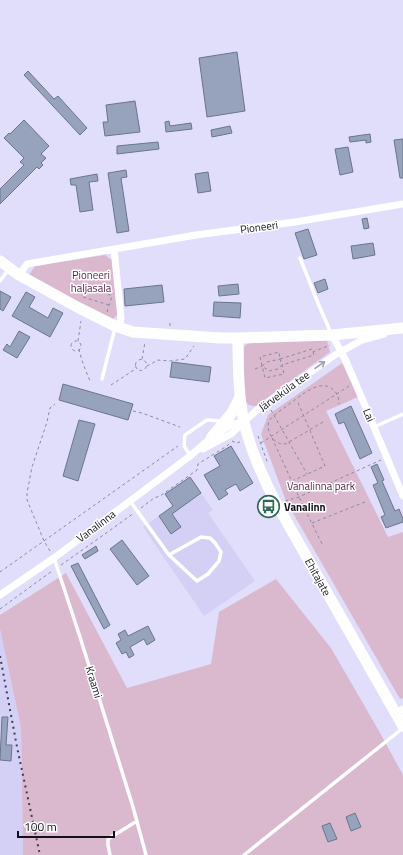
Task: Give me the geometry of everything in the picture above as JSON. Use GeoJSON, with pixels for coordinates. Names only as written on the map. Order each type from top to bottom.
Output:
{"type":"FeatureCollection","features":[{"type":"Feature","properties":{"kind":"street","name":"Pioneeri"},"geometry":{"type":"LineString","coordinates":[[14,272],[27,264],[196,235],[295,222],[403,204]]}},
{"type":"Feature","properties":{"kind":"street"},"geometry":{"type":"LineString","coordinates":[[114,249],[121,318],[117,327]]}},
{"type":"Feature","properties":{"kind":"street","name":"Järveküla tee"},"geometry":{"type":"LineString","coordinates":[[0,261],[14,272],[79,308],[117,327],[133,332],[220,338],[331,340],[403,328]]}},
{"type":"Feature","properties":{"kind":"street","name":"Järveküla tee"},"geometry":{"type":"LineString","coordinates":[[244,422],[264,405],[341,352],[362,340],[403,328]]}},
{"type":"Feature","properties":{"kind":"street","name":"Järveküla tee"},"geometry":{"type":"LineString","coordinates":[[238,338],[239,383],[244,422]]}},
{"type":"Feature","properties":{"kind":"street","name":"Lai"},"geometry":{"type":"LineString","coordinates":[[331,340],[341,352],[355,382],[403,496]]}},
{"type":"Feature","properties":{"kind":"street"},"geometry":{"type":"LineString","coordinates":[[211,438],[234,409],[240,397]]}},
{"type":"Feature","properties":{"kind":"street","name":"Vanalinna"},"geometry":{"type":"LineString","coordinates":[[0,595],[54,558],[190,456],[211,438],[232,424],[244,422]]}},
{"type":"Feature","properties":{"kind":"street","name":"Vanalinna"},"geometry":{"type":"LineString","coordinates":[[190,456],[231,434],[244,422]]}},
{"type":"Feature","properties":{"kind":"street","name":"Ehitajate"},"geometry":{"type":"LineString","coordinates":[[244,422],[257,462],[273,497],[330,600],[399,711],[403,727]]}},
{"type":"Feature","properties":{"kind":"lane"},"geometry":{"type":"LineString","coordinates":[[300,258],[331,340]]}},
{"type":"Feature","properties":{"kind":"lane"},"geometry":{"type":"LineString","coordinates":[[0,281],[14,272]]}},
{"type":"Feature","properties":{"kind":"lane"},"geometry":{"type":"LineString","coordinates":[[102,379],[117,327]]}},
{"type":"Feature","properties":{"kind":"lane"},"geometry":{"type":"LineString","coordinates":[[374,427],[403,414]]}},
{"type":"Feature","properties":{"kind":"lane"},"geometry":{"type":"LineString","coordinates":[[190,456],[184,446],[185,435],[207,420],[226,420]]}},
{"type":"Feature","properties":{"kind":"lane"},"geometry":{"type":"LineString","coordinates":[[130,501],[169,555],[196,581],[208,574],[219,561],[222,552],[216,543],[210,538],[201,537],[169,555]]}},
{"type":"Feature","properties":{"kind":"lane","name":"Kraami"},"geometry":{"type":"LineString","coordinates":[[54,558],[133,806],[146,855]]}},
{"type":"Feature","properties":{"kind":"lane"},"geometry":{"type":"LineString","coordinates":[[244,855],[403,727]]}},
{"type":"Feature","properties":{"kind":"lane"},"geometry":{"type":"LineString","coordinates":[[110,855],[108,839],[136,821]]}},
{"type":"Feature","properties":{"kind":"path"},"geometry":{"type":"LineString","coordinates":[[106,312],[109,305],[112,296],[85,288],[83,297],[109,305]]}},
{"type":"Feature","properties":{"kind":"path"},"geometry":{"type":"LineString","coordinates":[[80,320],[78,341],[81,345],[79,349],[82,362],[90,381]]}},
{"type":"Feature","properties":{"kind":"path"},"geometry":{"type":"LineString","coordinates":[[262,366],[269,371],[282,365],[314,355],[313,352],[331,340]]}},
{"type":"Feature","properties":{"kind":"path"},"geometry":{"type":"LineString","coordinates":[[78,341],[72,343],[71,348],[75,351],[79,349]]}},
{"type":"Feature","properties":{"kind":"path"},"geometry":{"type":"LineString","coordinates":[[137,368],[136,365],[141,359],[145,342]]}},
{"type":"Feature","properties":{"kind":"path"},"geometry":{"type":"LineString","coordinates":[[137,368],[142,370],[145,369],[147,366],[158,360],[170,361],[185,359],[194,346]]}},
{"type":"Feature","properties":{"kind":"path"},"geometry":{"type":"LineString","coordinates":[[255,369],[267,362],[312,349],[313,352]]}},
{"type":"Feature","properties":{"kind":"path"},"geometry":{"type":"LineString","coordinates":[[279,352],[282,365],[284,374],[265,378],[260,357],[279,352]]}},
{"type":"Feature","properties":{"kind":"path"},"geometry":{"type":"LineString","coordinates":[[141,359],[146,362],[147,366]]}},
{"type":"Feature","properties":{"kind":"path"},"geometry":{"type":"LineString","coordinates":[[111,385],[137,368]]}},
{"type":"Feature","properties":{"kind":"path"},"geometry":{"type":"LineString","coordinates":[[261,443],[355,382]]}},
{"type":"Feature","properties":{"kind":"path"},"geometry":{"type":"LineString","coordinates":[[323,546],[271,437],[268,424],[274,416],[305,392],[317,386],[328,386],[333,389],[339,398],[339,404]]}},
{"type":"Feature","properties":{"kind":"path"},"geometry":{"type":"LineString","coordinates":[[291,481],[325,466],[296,399]]}},
{"type":"Feature","properties":{"kind":"path"},"geometry":{"type":"LineString","coordinates":[[54,558],[44,541],[27,500],[27,493],[32,466],[47,422],[50,408],[55,404]]}},
{"type":"Feature","properties":{"kind":"path"},"geometry":{"type":"LineString","coordinates":[[271,410],[307,474]]}},
{"type":"Feature","properties":{"kind":"path"},"geometry":{"type":"LineString","coordinates":[[133,411],[180,427]]}},
{"type":"Feature","properties":{"kind":"path"},"geometry":{"type":"LineString","coordinates":[[271,437],[278,443],[284,444],[324,422]]}},
{"type":"Feature","properties":{"kind":"path"},"geometry":{"type":"LineString","coordinates":[[258,436],[268,464]]}},
{"type":"Feature","properties":{"kind":"path"},"geometry":{"type":"LineString","coordinates":[[230,437],[232,441],[236,443],[241,442]]}},
{"type":"Feature","properties":{"kind":"path"},"geometry":{"type":"LineString","coordinates":[[0,609],[137,510],[154,498],[160,496],[196,470],[198,464],[232,441]]}},
{"type":"Feature","properties":{"kind":"path"},"geometry":{"type":"LineString","coordinates":[[0,572],[178,446]]}},
{"type":"Feature","properties":{"kind":"path"},"geometry":{"type":"LineString","coordinates":[[281,502],[299,497],[387,458]]}},
{"type":"Feature","properties":{"kind":"path"},"geometry":{"type":"LineString","coordinates":[[312,524],[365,502]]}},
{"type":"Feature","properties":{"kind":"shaded area"},"geometry":{"type":"Polygon","coordinates":[[[201,493],[213,510],[208,513],[255,581],[204,616],[143,527],[169,509],[172,513],[201,493]]]}},
{"type":"Feature","properties":{"kind":"shaded area"},"geometry":{"type":"Polygon","coordinates":[[[0,629],[21,728],[23,855],[0,855],[0,629]]]}},
{"type":"Feature","properties":{"kind":"green space","name":"Pioneeri haljasala"},"geometry":{"type":"Polygon","coordinates":[[[105,255],[112,260],[118,314],[111,321],[29,275],[35,266],[105,255]]]}},
{"type":"Feature","properties":{"kind":"green space"},"geometry":{"type":"Polygon","coordinates":[[[327,340],[330,352],[256,406],[252,406],[247,403],[244,394],[245,345],[250,343],[327,340]]]}},
{"type":"Feature","properties":{"kind":"green space","name":"Vanalinna park"},"geometry":{"type":"Polygon","coordinates":[[[342,363],[358,397],[326,411],[388,537],[403,532],[403,698],[400,699],[286,501],[261,434],[268,415],[342,363]]]}},
{"type":"Feature","properties":{"kind":"green space"},"geometry":{"type":"Polygon","coordinates":[[[66,573],[127,688],[211,664],[219,612],[276,579],[331,648],[403,775],[403,855],[23,855],[21,728],[0,629],[0,615],[66,573]]]}},
{"type":"Feature","properties":{"kind":"building"},"geometry":{"type":"Polygon","coordinates":[[[237,52],[245,111],[207,117],[199,58],[237,52]]]}},
{"type":"Feature","properties":{"kind":"building"},"geometry":{"type":"Polygon","coordinates":[[[28,71],[54,99],[58,96],[87,128],[80,135],[24,75],[28,71]]]}},
{"type":"Feature","properties":{"kind":"building"},"geometry":{"type":"Polygon","coordinates":[[[135,101],[140,132],[105,136],[103,122],[108,122],[106,105],[135,101]]]}},
{"type":"Feature","properties":{"kind":"building"},"geometry":{"type":"Polygon","coordinates":[[[24,120],[49,146],[41,154],[46,158],[41,163],[43,165],[39,169],[37,167],[0,204],[0,189],[24,165],[20,162],[24,158],[4,138],[24,120]]]}},
{"type":"Feature","properties":{"kind":"building"},"geometry":{"type":"Polygon","coordinates":[[[169,121],[170,126],[191,123],[192,129],[166,132],[165,122],[169,121]]]}},
{"type":"Feature","properties":{"kind":"building"},"geometry":{"type":"Polygon","coordinates":[[[230,126],[232,133],[212,137],[211,130],[230,126]]]}},
{"type":"Feature","properties":{"kind":"building"},"geometry":{"type":"Polygon","coordinates":[[[370,134],[371,142],[366,143],[366,140],[350,142],[349,137],[370,134]]]}},
{"type":"Feature","properties":{"kind":"building"},"geometry":{"type":"Polygon","coordinates":[[[403,139],[403,178],[400,178],[394,140],[403,139]]]}},
{"type":"Feature","properties":{"kind":"building"},"geometry":{"type":"Polygon","coordinates":[[[158,142],[159,149],[117,154],[117,146],[158,142]]]}},
{"type":"Feature","properties":{"kind":"building"},"geometry":{"type":"Polygon","coordinates":[[[348,147],[353,172],[340,175],[335,149],[348,147]]]}},
{"type":"Feature","properties":{"kind":"building"},"geometry":{"type":"Polygon","coordinates":[[[126,170],[127,177],[121,178],[129,231],[117,233],[108,173],[126,170]]]}},
{"type":"Feature","properties":{"kind":"building"},"geometry":{"type":"Polygon","coordinates":[[[208,172],[211,191],[198,193],[195,174],[208,172]]]}},
{"type":"Feature","properties":{"kind":"building"},"geometry":{"type":"Polygon","coordinates":[[[97,174],[98,181],[89,182],[93,210],[80,212],[76,185],[71,185],[70,179],[97,174]]]}},
{"type":"Feature","properties":{"kind":"building"},"geometry":{"type":"Polygon","coordinates":[[[367,218],[369,228],[364,229],[362,219],[367,218]]]}},
{"type":"Feature","properties":{"kind":"building"},"geometry":{"type":"Polygon","coordinates":[[[308,229],[317,255],[304,259],[295,233],[308,229]]]}},
{"type":"Feature","properties":{"kind":"building"},"geometry":{"type":"Polygon","coordinates":[[[373,243],[375,255],[353,259],[351,246],[373,243]]]}},
{"type":"Feature","properties":{"kind":"building"},"geometry":{"type":"Polygon","coordinates":[[[325,279],[328,289],[318,293],[314,283],[325,279]]]}},
{"type":"Feature","properties":{"kind":"building"},"geometry":{"type":"Polygon","coordinates":[[[238,284],[239,294],[219,296],[218,286],[238,284]]]}},
{"type":"Feature","properties":{"kind":"building"},"geometry":{"type":"Polygon","coordinates":[[[162,285],[164,302],[125,306],[124,289],[162,285]]]}},
{"type":"Feature","properties":{"kind":"building"},"geometry":{"type":"Polygon","coordinates":[[[0,291],[11,297],[3,311],[0,309],[0,291]]]}},
{"type":"Feature","properties":{"kind":"building"},"geometry":{"type":"Polygon","coordinates":[[[26,292],[35,297],[29,307],[48,318],[53,308],[63,313],[50,337],[12,316],[26,292]]]}},
{"type":"Feature","properties":{"kind":"building"},"geometry":{"type":"Polygon","coordinates":[[[214,302],[241,303],[240,318],[213,316],[214,302]]]}},
{"type":"Feature","properties":{"kind":"building"},"geometry":{"type":"Polygon","coordinates":[[[19,331],[30,337],[17,358],[3,350],[7,344],[10,347],[19,331]]]}},
{"type":"Feature","properties":{"kind":"building"},"geometry":{"type":"Polygon","coordinates":[[[172,362],[211,367],[209,382],[170,377],[172,362]]]}},
{"type":"Feature","properties":{"kind":"building"},"geometry":{"type":"Polygon","coordinates":[[[63,384],[133,404],[128,420],[59,400],[63,384]]]}},
{"type":"Feature","properties":{"kind":"building"},"geometry":{"type":"Polygon","coordinates":[[[351,406],[372,453],[360,459],[344,422],[339,424],[335,414],[351,406]]]}},
{"type":"Feature","properties":{"kind":"building"},"geometry":{"type":"Polygon","coordinates":[[[79,420],[95,424],[78,481],[63,476],[79,420]]]}},
{"type":"Feature","properties":{"kind":"building"},"geometry":{"type":"Polygon","coordinates":[[[231,446],[253,483],[240,491],[236,484],[225,490],[228,494],[219,500],[204,475],[220,466],[214,456],[231,446]]]}},
{"type":"Feature","properties":{"kind":"building"},"geometry":{"type":"Polygon","coordinates":[[[377,464],[384,480],[382,481],[395,511],[399,509],[403,519],[403,522],[386,528],[381,517],[385,515],[373,485],[378,483],[371,467],[377,464]]]}},
{"type":"Feature","properties":{"kind":"building"},"geometry":{"type":"Polygon","coordinates":[[[190,477],[201,493],[172,514],[181,527],[171,534],[159,516],[173,506],[165,494],[190,477]]]}},
{"type":"Feature","properties":{"kind":"building"},"geometry":{"type":"Polygon","coordinates":[[[122,540],[149,576],[137,585],[110,549],[122,540]]]}},
{"type":"Feature","properties":{"kind":"building"},"geometry":{"type":"Polygon","coordinates":[[[96,546],[98,551],[85,559],[82,555],[96,546]]]}},
{"type":"Feature","properties":{"kind":"building"},"geometry":{"type":"Polygon","coordinates":[[[78,563],[110,625],[104,629],[71,566],[78,563]]]}},
{"type":"Feature","properties":{"kind":"building"},"geometry":{"type":"Polygon","coordinates":[[[148,626],[155,640],[147,645],[144,639],[130,647],[134,655],[129,658],[126,652],[122,654],[116,643],[121,640],[118,634],[125,630],[128,636],[148,626]]]}},
{"type":"Feature","properties":{"kind":"building"},"geometry":{"type":"Polygon","coordinates":[[[2,717],[8,717],[6,745],[12,745],[11,761],[0,760],[2,717]]]}},
{"type":"Feature","properties":{"kind":"building"},"geometry":{"type":"Polygon","coordinates":[[[355,813],[361,827],[351,831],[346,817],[355,813]]]}},
{"type":"Feature","properties":{"kind":"building"},"geometry":{"type":"Polygon","coordinates":[[[330,823],[337,839],[328,842],[322,826],[330,823]]]}},
{"type":"Feature","properties":{"kind":"railway"},"geometry":{"type":"LineString","coordinates":[[0,656],[17,747],[40,855]]}},
{"type":"Feature","properties":{"kind":"place","name":"Vanalinn"},"geometry":{"type":"Point","coordinates":[269,507]}}]}
